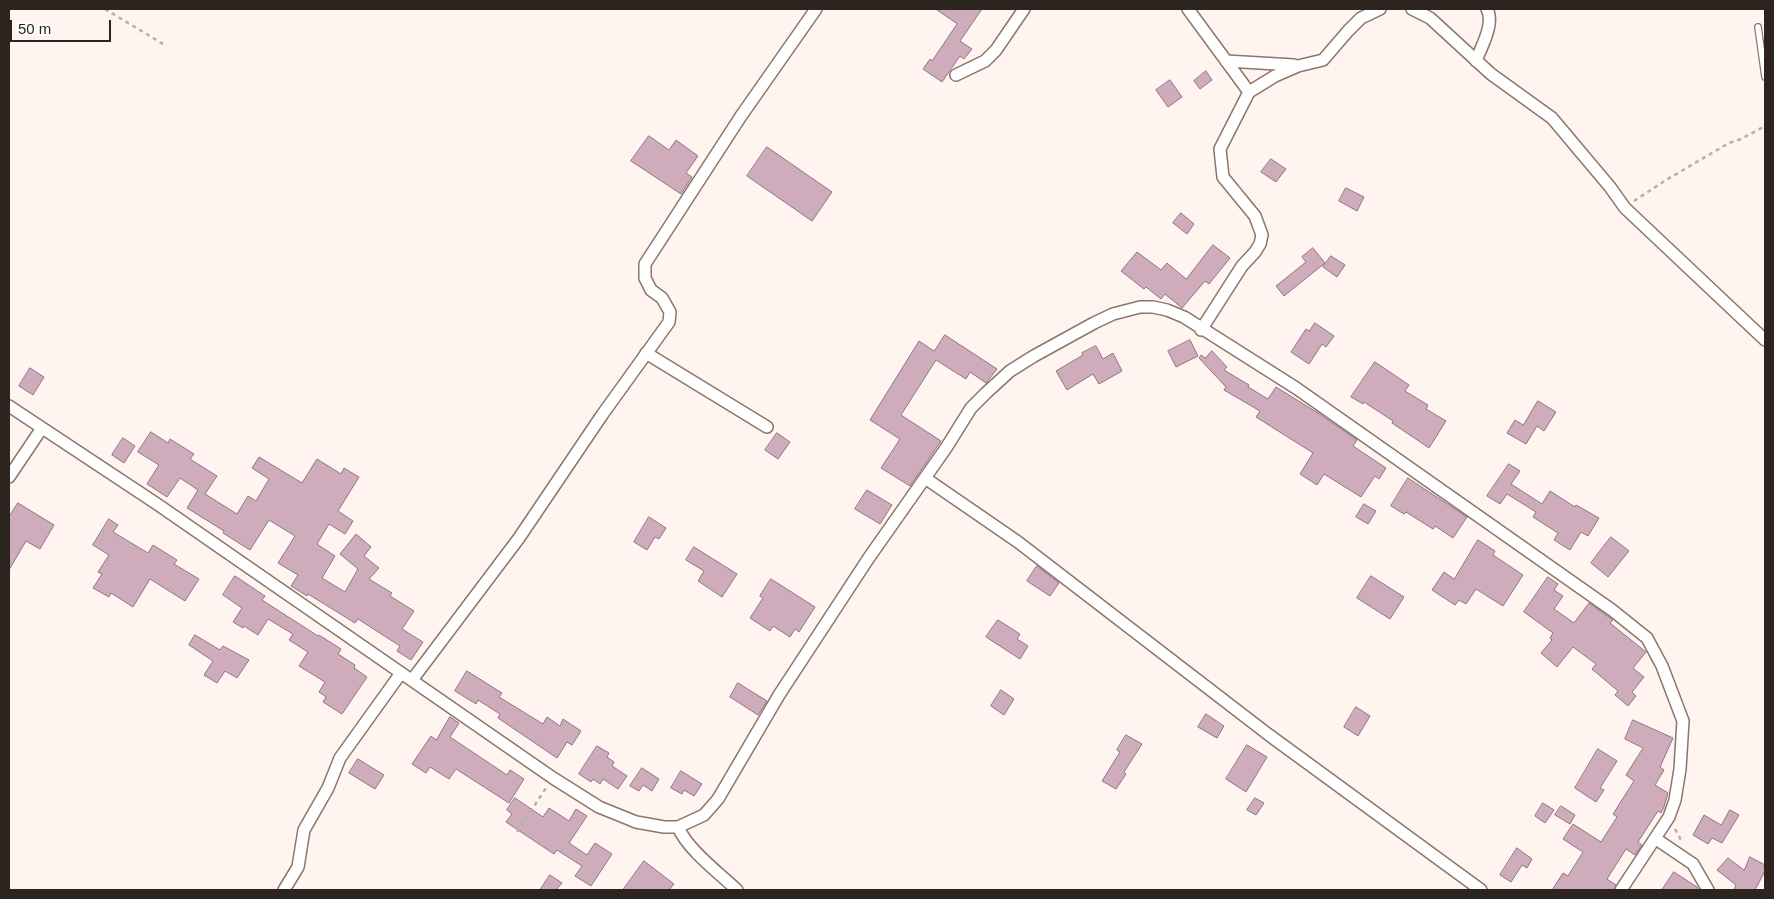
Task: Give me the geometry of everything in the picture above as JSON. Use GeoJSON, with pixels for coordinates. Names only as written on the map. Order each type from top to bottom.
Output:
{"type":"FeatureCollection","features":[{"type":"Feature","properties":{"kind":"street"},"geometry":{"type":"LineString","coordinates":[[412,680],[519,538],[669,322],[670,312],[662,298],[651,290],[645,278],[645,264],[741,116],[816,9]]}},
{"type":"Feature","properties":{"kind":"street"},"geometry":{"type":"LineString","coordinates":[[956,75],[985,61],[996,50],[1024,9]]}},
{"type":"Feature","properties":{"kind":"street"},"geometry":{"type":"LineString","coordinates":[[1188,9],[1248,92]]}},
{"type":"Feature","properties":{"kind":"street"},"geometry":{"type":"LineString","coordinates":[[1201,330],[1242,266],[1255,252],[1260,244],[1262,235],[1255,216],[1223,177],[1220,150],[1248,92],[1275,76],[1298,66],[1323,60],[1348,30],[1361,18],[1380,9]]}},
{"type":"Feature","properties":{"kind":"street"},"geometry":{"type":"LineString","coordinates":[[1412,9],[1430,18],[1491,74],[1552,118],[1610,187],[1625,208],[1765,340]]}},
{"type":"Feature","properties":{"kind":"street"},"geometry":{"type":"LineString","coordinates":[[1476,61],[1488,29],[1489,13],[1487,9]]}},
{"type":"Feature","properties":{"kind":"street"},"geometry":{"type":"LineString","coordinates":[[1226,61],[1298,66]]}},
{"type":"Feature","properties":{"kind":"street"},"geometry":{"type":"LineString","coordinates":[[9,406],[157,504],[553,778],[612,813],[636,822],[664,827],[678,827],[704,815],[718,799],[805,656],[868,559],[972,408],[998,380],[1034,356],[1113,314],[1140,307],[1167,310],[1184,317],[1201,330],[1296,388],[1612,610],[1647,638],[1662,666],[1683,721],[1682,753],[1675,800],[1669,817],[1621,890]]}},
{"type":"Feature","properties":{"kind":"street"},"geometry":{"type":"LineString","coordinates":[[646,354],[766,427]]}},
{"type":"Feature","properties":{"kind":"street"},"geometry":{"type":"LineString","coordinates":[[9,477],[42,428]]}},
{"type":"Feature","properties":{"kind":"street"},"geometry":{"type":"LineString","coordinates":[[925,478],[1018,542],[1277,741],[1481,890]]}},
{"type":"Feature","properties":{"kind":"street"},"geometry":{"type":"LineString","coordinates":[[284,890],[298,867],[304,830],[328,788],[340,758],[401,673]]}},
{"type":"Feature","properties":{"kind":"street"},"geometry":{"type":"LineString","coordinates":[[678,827],[682,837],[691,848],[738,890]]}},
{"type":"Feature","properties":{"kind":"street"},"geometry":{"type":"LineString","coordinates":[[1656,839],[1693,864],[1708,890]]}},
{"type":"Feature","properties":{"kind":"lane"},"geometry":{"type":"LineString","coordinates":[[1758,27],[1765,77]]}},
{"type":"Feature","properties":{"kind":"path"},"geometry":{"type":"LineString","coordinates":[[105,9],[163,44]]}},
{"type":"Feature","properties":{"kind":"path"},"geometry":{"type":"LineString","coordinates":[[1625,208],[1666,180],[1729,143],[1765,126]]}},
{"type":"Feature","properties":{"kind":"path"},"geometry":{"type":"LineString","coordinates":[[517,832],[553,778]]}},
{"type":"Feature","properties":{"kind":"building"},"geometry":{"type":"Polygon","coordinates":[[[936,9],[982,9],[960,41],[972,49],[964,59],[960,56],[942,82],[923,69],[930,59],[932,61],[957,24],[936,9]]]}},
{"type":"Feature","properties":{"kind":"building"},"geometry":{"type":"Polygon","coordinates":[[[1206,71],[1212,80],[1200,89],[1194,81],[1206,71]]]}},
{"type":"Feature","properties":{"kind":"building"},"geometry":{"type":"Polygon","coordinates":[[[1170,80],[1182,97],[1168,107],[1156,90],[1170,80]]]}},
{"type":"Feature","properties":{"kind":"building"},"geometry":{"type":"Polygon","coordinates":[[[649,136],[669,150],[676,140],[698,156],[686,173],[692,177],[681,194],[631,161],[649,136]]]}},
{"type":"Feature","properties":{"kind":"building"},"geometry":{"type":"Polygon","coordinates":[[[767,147],[832,192],[812,221],[747,176],[767,147]]]}},
{"type":"Feature","properties":{"kind":"building"},"geometry":{"type":"Polygon","coordinates":[[[1271,159],[1286,169],[1276,182],[1261,172],[1271,159]]]}},
{"type":"Feature","properties":{"kind":"building"},"geometry":{"type":"Polygon","coordinates":[[[1346,188],[1364,197],[1357,211],[1339,201],[1346,188]]]}},
{"type":"Feature","properties":{"kind":"building"},"geometry":{"type":"Polygon","coordinates":[[[1181,213],[1194,224],[1187,234],[1173,223],[1181,213]]]}},
{"type":"Feature","properties":{"kind":"building"},"geometry":{"type":"Polygon","coordinates":[[[1213,245],[1230,258],[1209,284],[1205,281],[1182,308],[1165,294],[1161,299],[1146,287],[1144,289],[1121,271],[1137,252],[1161,270],[1167,263],[1186,279],[1213,245]]]}},
{"type":"Feature","properties":{"kind":"building"},"geometry":{"type":"Polygon","coordinates":[[[1313,248],[1325,263],[1284,296],[1276,286],[1306,262],[1302,257],[1313,248]]]}},
{"type":"Feature","properties":{"kind":"building"},"geometry":{"type":"Polygon","coordinates":[[[1331,256],[1345,265],[1337,277],[1323,267],[1331,256]]]}},
{"type":"Feature","properties":{"kind":"building"},"geometry":{"type":"Polygon","coordinates":[[[1315,323],[1334,336],[1326,347],[1322,344],[1309,364],[1291,352],[1306,329],[1309,331],[1315,323]]]}},
{"type":"Feature","properties":{"kind":"building"},"geometry":{"type":"Polygon","coordinates":[[[945,335],[997,369],[986,383],[970,372],[966,379],[936,360],[901,415],[941,441],[910,486],[881,468],[900,439],[870,420],[919,341],[934,351],[945,335]]]}},
{"type":"Feature","properties":{"kind":"building"},"geometry":{"type":"Polygon","coordinates":[[[1190,340],[1198,356],[1176,367],[1168,351],[1190,340]]]}},
{"type":"Feature","properties":{"kind":"building"},"geometry":{"type":"Polygon","coordinates":[[[1096,346],[1103,359],[1113,353],[1122,371],[1099,384],[1093,374],[1067,390],[1056,371],[1096,346]]]}},
{"type":"Feature","properties":{"kind":"building"},"geometry":{"type":"Polygon","coordinates":[[[1212,351],[1227,367],[1224,370],[1249,385],[1248,387],[1268,399],[1276,387],[1357,440],[1353,446],[1386,468],[1379,479],[1375,476],[1361,497],[1324,474],[1317,485],[1300,474],[1313,453],[1256,417],[1260,411],[1224,390],[1226,387],[1199,358],[1201,355],[1205,358],[1212,351]]]}},
{"type":"Feature","properties":{"kind":"building"},"geometry":{"type":"Polygon","coordinates":[[[1375,362],[1409,385],[1405,391],[1428,405],[1426,409],[1446,421],[1429,448],[1364,402],[1363,404],[1351,397],[1375,362]]]}},
{"type":"Feature","properties":{"kind":"building"},"geometry":{"type":"Polygon","coordinates":[[[30,368],[44,377],[33,395],[19,386],[30,368]]]}},
{"type":"Feature","properties":{"kind":"building"},"geometry":{"type":"Polygon","coordinates":[[[1538,401],[1556,412],[1544,431],[1537,426],[1526,444],[1507,433],[1515,420],[1523,425],[1538,401]]]}},
{"type":"Feature","properties":{"kind":"building"},"geometry":{"type":"Polygon","coordinates":[[[151,432],[168,443],[170,439],[194,454],[190,459],[217,476],[205,494],[237,514],[248,496],[256,501],[269,479],[252,468],[259,457],[302,483],[317,459],[341,474],[344,468],[359,477],[338,511],[353,521],[345,534],[329,524],[317,544],[335,556],[322,578],[345,592],[358,569],[340,554],[356,534],[371,547],[364,556],[379,568],[369,579],[392,593],[390,596],[414,611],[402,629],[423,642],[411,660],[397,651],[400,646],[358,619],[355,623],[308,594],[307,596],[291,586],[298,575],[278,563],[295,536],[269,520],[250,550],[187,508],[198,490],[180,478],[167,497],[147,484],[159,465],[138,452],[151,432]]]}},
{"type":"Feature","properties":{"kind":"building"},"geometry":{"type":"Polygon","coordinates":[[[777,433],[790,442],[778,459],[765,450],[777,433]]]}},
{"type":"Feature","properties":{"kind":"building"},"geometry":{"type":"Polygon","coordinates":[[[123,438],[135,446],[124,463],[112,455],[123,438]]]}},
{"type":"Feature","properties":{"kind":"building"},"geometry":{"type":"Polygon","coordinates":[[[1509,464],[1520,471],[1511,484],[1542,504],[1550,491],[1575,507],[1576,505],[1599,518],[1588,536],[1581,532],[1570,550],[1554,540],[1558,533],[1533,517],[1536,512],[1507,494],[1500,504],[1487,496],[1509,464]]]}},
{"type":"Feature","properties":{"kind":"building"},"geometry":{"type":"Polygon","coordinates":[[[1408,478],[1467,517],[1453,538],[1435,526],[1433,529],[1406,512],[1404,514],[1391,506],[1408,478]]]}},
{"type":"Feature","properties":{"kind":"building"},"geometry":{"type":"Polygon","coordinates":[[[867,490],[892,505],[880,524],[855,509],[867,490]]]}},
{"type":"Feature","properties":{"kind":"building"},"geometry":{"type":"Polygon","coordinates":[[[18,503],[54,525],[40,549],[26,541],[9,570],[9,517],[18,503]]]}},
{"type":"Feature","properties":{"kind":"building"},"geometry":{"type":"Polygon","coordinates":[[[1364,504],[1376,511],[1368,524],[1356,517],[1364,504]]]}},
{"type":"Feature","properties":{"kind":"building"},"geometry":{"type":"Polygon","coordinates":[[[649,517],[666,528],[659,539],[655,537],[647,550],[634,542],[649,517]]]}},
{"type":"Feature","properties":{"kind":"building"},"geometry":{"type":"Polygon","coordinates":[[[109,519],[118,525],[113,532],[148,553],[153,545],[177,560],[174,564],[199,579],[185,601],[150,579],[133,607],[111,593],[109,597],[93,588],[102,574],[98,572],[109,555],[93,545],[109,519]]]}},
{"type":"Feature","properties":{"kind":"building"},"geometry":{"type":"Polygon","coordinates":[[[1611,537],[1629,551],[1608,577],[1591,563],[1611,537]]]}},
{"type":"Feature","properties":{"kind":"building"},"geometry":{"type":"Polygon","coordinates":[[[1478,540],[1495,551],[1493,555],[1523,575],[1503,606],[1476,589],[1466,604],[1459,600],[1455,605],[1432,590],[1444,572],[1454,579],[1478,540]]]}},
{"type":"Feature","properties":{"kind":"building"},"geometry":{"type":"Polygon","coordinates":[[[694,547],[737,574],[722,597],[698,581],[704,571],[686,560],[694,547]]]}},
{"type":"Feature","properties":{"kind":"building"},"geometry":{"type":"Polygon","coordinates":[[[1037,566],[1059,583],[1050,596],[1027,581],[1037,566]]]}},
{"type":"Feature","properties":{"kind":"building"},"geometry":{"type":"Polygon","coordinates":[[[235,576],[265,596],[262,600],[341,649],[338,654],[355,665],[354,668],[367,677],[342,714],[323,702],[326,697],[319,692],[325,682],[299,666],[308,652],[289,640],[293,634],[268,619],[258,635],[244,626],[243,628],[233,622],[242,608],[223,595],[235,576]]]}},
{"type":"Feature","properties":{"kind":"building"},"geometry":{"type":"Polygon","coordinates":[[[1371,576],[1404,597],[1390,619],[1357,598],[1371,576]]]}},
{"type":"Feature","properties":{"kind":"building"},"geometry":{"type":"Polygon","coordinates":[[[1548,577],[1558,584],[1554,590],[1563,596],[1554,609],[1574,623],[1589,603],[1613,620],[1610,623],[1646,652],[1633,668],[1644,677],[1632,692],[1636,696],[1628,706],[1615,695],[1618,691],[1592,669],[1596,664],[1573,647],[1557,667],[1541,653],[1552,640],[1550,638],[1553,633],[1524,612],[1548,577]]]}},
{"type":"Feature","properties":{"kind":"building"},"geometry":{"type":"Polygon","coordinates":[[[771,579],[815,607],[799,632],[795,629],[790,637],[773,626],[770,631],[750,618],[763,598],[760,596],[771,579]]]}},
{"type":"Feature","properties":{"kind":"building"},"geometry":{"type":"Polygon","coordinates":[[[998,620],[1020,634],[1017,639],[1028,646],[1020,659],[986,637],[998,620]]]}},
{"type":"Feature","properties":{"kind":"building"},"geometry":{"type":"Polygon","coordinates":[[[195,635],[220,650],[223,646],[249,660],[237,678],[225,671],[217,683],[204,675],[213,661],[189,645],[195,635]]]}},
{"type":"Feature","properties":{"kind":"building"},"geometry":{"type":"Polygon","coordinates":[[[467,671],[502,693],[499,697],[543,724],[547,717],[560,726],[563,719],[581,731],[572,745],[567,742],[557,758],[498,718],[500,714],[478,700],[476,704],[455,691],[467,671]]]}},
{"type":"Feature","properties":{"kind":"building"},"geometry":{"type":"Polygon","coordinates":[[[738,683],[767,701],[758,715],[730,697],[738,683]]]}},
{"type":"Feature","properties":{"kind":"building"},"geometry":{"type":"Polygon","coordinates":[[[1001,690],[1014,699],[1004,715],[991,706],[1001,690]]]}},
{"type":"Feature","properties":{"kind":"building"},"geometry":{"type":"Polygon","coordinates":[[[1356,707],[1370,716],[1358,736],[1344,727],[1356,707]]]}},
{"type":"Feature","properties":{"kind":"building"},"geometry":{"type":"Polygon","coordinates":[[[1206,714],[1224,726],[1217,738],[1198,727],[1206,714]]]}},
{"type":"Feature","properties":{"kind":"building"},"geometry":{"type":"Polygon","coordinates":[[[450,717],[459,723],[450,737],[507,775],[510,770],[524,779],[509,803],[456,769],[449,779],[430,767],[426,773],[412,764],[431,736],[436,740],[450,717]]]}},
{"type":"Feature","properties":{"kind":"building"},"geometry":{"type":"Polygon","coordinates":[[[1633,720],[1673,738],[1660,767],[1664,770],[1655,785],[1668,793],[1664,807],[1661,813],[1658,811],[1638,842],[1642,845],[1635,855],[1626,849],[1607,879],[1616,885],[1614,890],[1552,890],[1563,873],[1568,876],[1583,852],[1563,839],[1573,824],[1601,842],[1617,817],[1613,814],[1634,781],[1626,775],[1643,748],[1625,739],[1633,720]]]}},
{"type":"Feature","properties":{"kind":"building"},"geometry":{"type":"Polygon","coordinates":[[[1126,735],[1142,744],[1124,772],[1126,774],[1116,789],[1102,781],[1120,752],[1117,750],[1126,735]]]}},
{"type":"Feature","properties":{"kind":"building"},"geometry":{"type":"Polygon","coordinates":[[[1247,745],[1267,757],[1246,792],[1226,779],[1247,745]]]}},
{"type":"Feature","properties":{"kind":"building"},"geometry":{"type":"Polygon","coordinates":[[[597,746],[609,753],[607,757],[614,762],[612,766],[627,776],[618,789],[603,779],[600,784],[593,779],[591,782],[579,774],[597,746]]]}},
{"type":"Feature","properties":{"kind":"building"},"geometry":{"type":"Polygon","coordinates":[[[1598,749],[1617,761],[1600,788],[1604,790],[1596,802],[1575,788],[1598,749]]]}},
{"type":"Feature","properties":{"kind":"building"},"geometry":{"type":"Polygon","coordinates":[[[358,759],[384,775],[375,789],[349,773],[358,759]]]}},
{"type":"Feature","properties":{"kind":"building"},"geometry":{"type":"Polygon","coordinates":[[[642,768],[659,779],[652,791],[643,785],[639,791],[630,786],[642,768]]]}},
{"type":"Feature","properties":{"kind":"building"},"geometry":{"type":"Polygon","coordinates":[[[681,771],[702,784],[694,796],[684,790],[682,794],[671,788],[681,771]]]}},
{"type":"Feature","properties":{"kind":"building"},"geometry":{"type":"Polygon","coordinates":[[[515,798],[543,817],[549,808],[569,821],[576,809],[587,816],[569,843],[587,855],[595,843],[612,854],[591,886],[575,876],[582,866],[557,850],[554,854],[506,822],[512,814],[507,810],[515,798]]]}},
{"type":"Feature","properties":{"kind":"building"},"geometry":{"type":"Polygon","coordinates":[[[1255,798],[1264,803],[1256,815],[1247,810],[1255,798]]]}},
{"type":"Feature","properties":{"kind":"building"},"geometry":{"type":"Polygon","coordinates":[[[1543,803],[1554,810],[1545,823],[1535,816],[1543,803]]]}},
{"type":"Feature","properties":{"kind":"building"},"geometry":{"type":"Polygon","coordinates":[[[1561,806],[1575,815],[1570,824],[1555,815],[1561,806]]]}},
{"type":"Feature","properties":{"kind":"building"},"geometry":{"type":"Polygon","coordinates":[[[1730,810],[1739,815],[1722,843],[1712,838],[1708,844],[1693,835],[1704,815],[1721,825],[1730,810]]]}},
{"type":"Feature","properties":{"kind":"building"},"geometry":{"type":"Polygon","coordinates":[[[1517,848],[1532,859],[1527,868],[1522,865],[1511,882],[1500,875],[1517,848]]]}},
{"type":"Feature","properties":{"kind":"building"},"geometry":{"type":"Polygon","coordinates":[[[1750,857],[1765,865],[1765,871],[1755,890],[1734,890],[1736,885],[1717,870],[1728,858],[1744,870],[1750,857]]]}},
{"type":"Feature","properties":{"kind":"building"},"geometry":{"type":"Polygon","coordinates":[[[644,861],[674,884],[669,890],[623,890],[644,861]]]}},
{"type":"Feature","properties":{"kind":"building"},"geometry":{"type":"Polygon","coordinates":[[[1674,872],[1697,887],[1699,890],[1662,890],[1674,872]]]}},
{"type":"Feature","properties":{"kind":"building"},"geometry":{"type":"Polygon","coordinates":[[[550,875],[562,883],[556,890],[540,890],[550,875]]]}}]}
